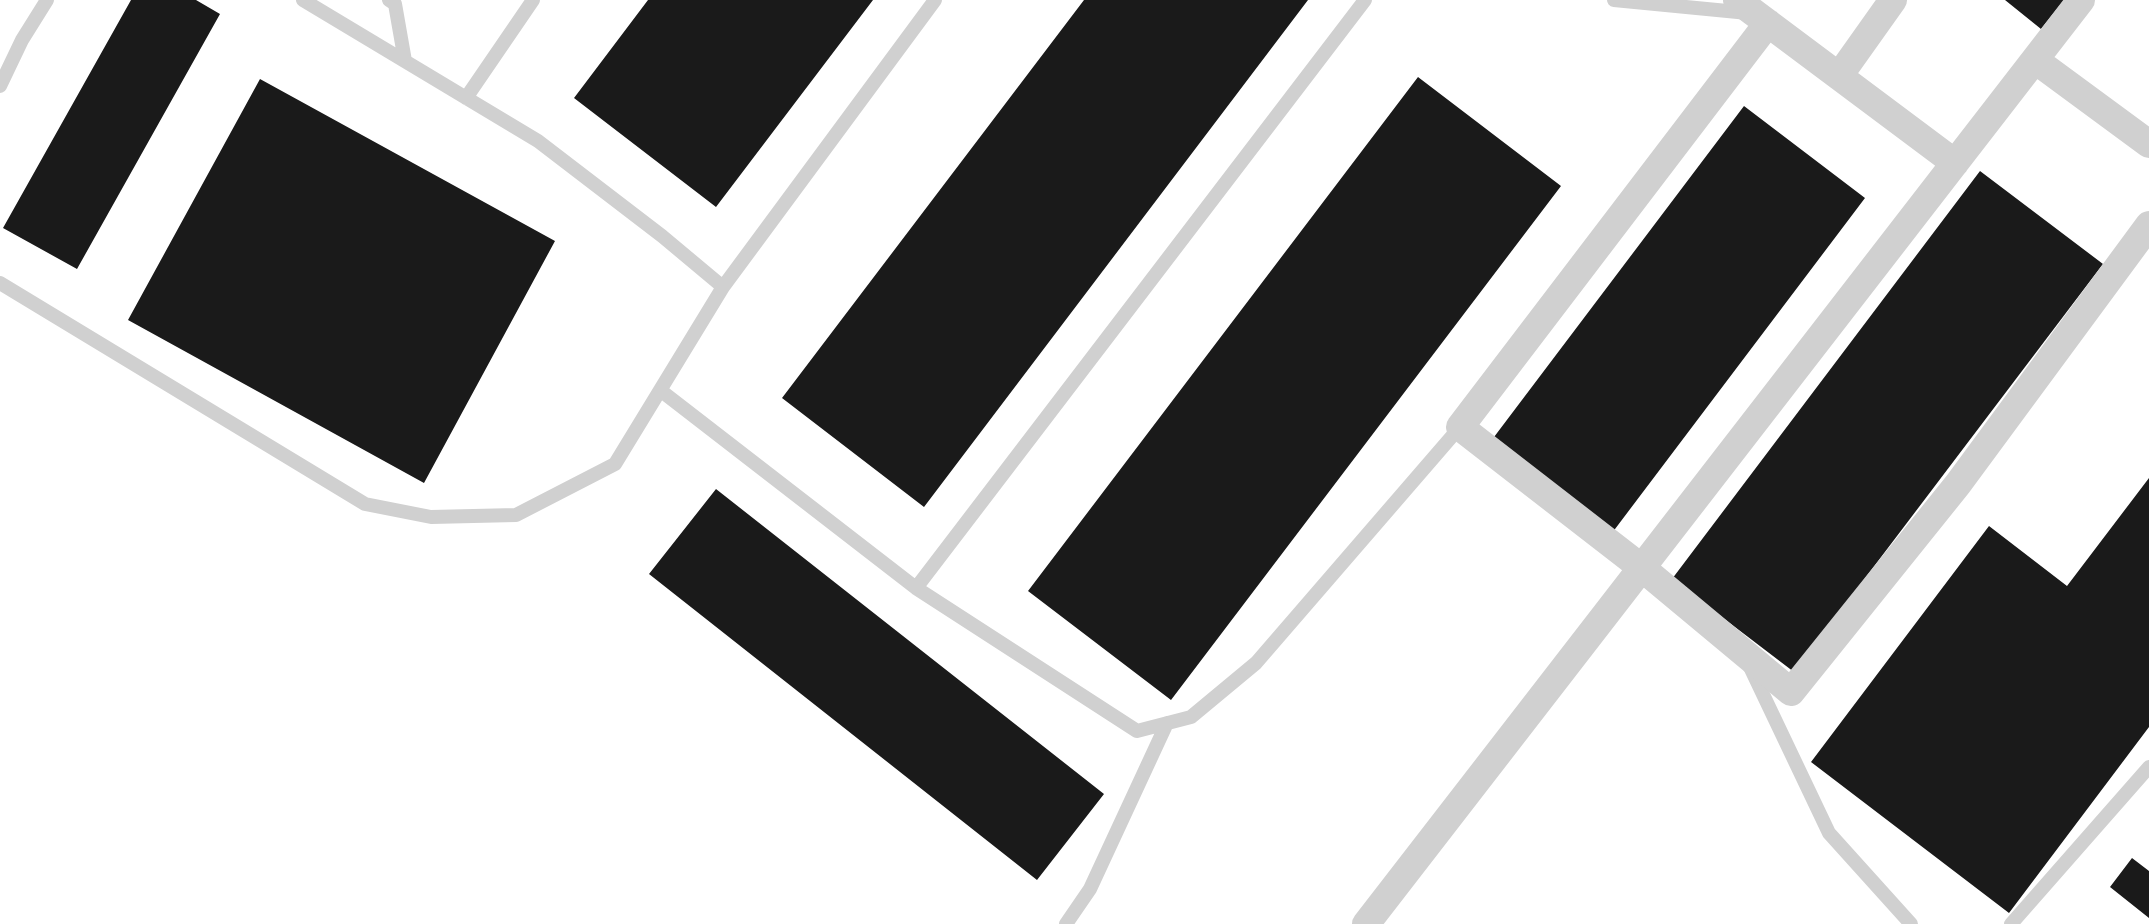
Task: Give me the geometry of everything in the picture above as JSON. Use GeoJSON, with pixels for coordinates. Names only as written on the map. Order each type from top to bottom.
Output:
{"type":"FeatureCollection","features":[{"type":"Feature","properties":{"kind":"street"},"geometry":{"type":"LineString","coordinates":[[1839,76],[1893,0]]}},
{"type":"Feature","properties":{"kind":"street"},"geometry":{"type":"LineString","coordinates":[[1366,924],[2081,0]]}},
{"type":"Feature","properties":{"kind":"street"},"geometry":{"type":"LineString","coordinates":[[1955,163],[1753,12],[1460,427],[1642,568],[1792,692],[1958,484],[2149,225]]}},
{"type":"Feature","properties":{"kind":"street"},"geometry":{"type":"LineString","coordinates":[[2035,60],[2149,144]]}},
{"type":"Feature","properties":{"kind":"lane"},"geometry":{"type":"LineString","coordinates":[[0,86],[22,40],[47,0]]}},
{"type":"Feature","properties":{"kind":"lane"},"geometry":{"type":"LineString","coordinates":[[303,0],[538,141],[662,236],[723,287]]}},
{"type":"Feature","properties":{"kind":"lane"},"geometry":{"type":"LineString","coordinates":[[389,0],[395,4],[405,61]]}},
{"type":"Feature","properties":{"kind":"lane"},"geometry":{"type":"LineString","coordinates":[[466,98],[533,0]]}},
{"type":"Feature","properties":{"kind":"lane"},"geometry":{"type":"LineString","coordinates":[[0,283],[365,504],[431,517],[516,515],[615,464],[723,287],[935,0]]}},
{"type":"Feature","properties":{"kind":"lane"},"geometry":{"type":"LineString","coordinates":[[916,588],[1365,0]]}},
{"type":"Feature","properties":{"kind":"lane"},"geometry":{"type":"LineString","coordinates":[[1614,0],[1753,12]]}},
{"type":"Feature","properties":{"kind":"lane"},"geometry":{"type":"LineString","coordinates":[[660,390],[916,588],[1137,731],[1191,716],[1256,663],[1460,427]]}},
{"type":"Feature","properties":{"kind":"lane"},"geometry":{"type":"LineString","coordinates":[[1743,652],[1829,833],[1911,924]]}},
{"type":"Feature","properties":{"kind":"lane"},"geometry":{"type":"LineString","coordinates":[[1066,924],[1090,889],[1167,723]]}},
{"type":"Feature","properties":{"kind":"lane"},"geometry":{"type":"LineString","coordinates":[[2010,924],[2149,767]]}},
{"type":"Feature","properties":{"kind":"building"},"geometry":{"type":"Polygon","coordinates":[[[131,0],[196,0],[220,14],[77,269],[3,228],[131,0]]]}},
{"type":"Feature","properties":{"kind":"building"},"geometry":{"type":"Polygon","coordinates":[[[648,0],[873,0],[716,207],[574,98],[648,0]]]}},
{"type":"Feature","properties":{"kind":"building"},"geometry":{"type":"Polygon","coordinates":[[[1084,0],[1308,0],[924,507],[782,398],[1084,0]]]}},
{"type":"Feature","properties":{"kind":"building"},"geometry":{"type":"Polygon","coordinates":[[[2005,0],[2064,0],[2041,29],[2005,0]]]}},
{"type":"Feature","properties":{"kind":"building"},"geometry":{"type":"Polygon","coordinates":[[[1418,77],[1561,186],[1171,700],[1028,591],[1418,77]]]}},
{"type":"Feature","properties":{"kind":"building"},"geometry":{"type":"Polygon","coordinates":[[[260,79],[555,241],[424,483],[128,320],[260,79]]]}},
{"type":"Feature","properties":{"kind":"building"},"geometry":{"type":"Polygon","coordinates":[[[1744,106],[1865,198],[1612,533],[1491,441],[1744,106]]]}},
{"type":"Feature","properties":{"kind":"building"},"geometry":{"type":"Polygon","coordinates":[[[1980,171],[2103,264],[1794,672],[1672,579],[1980,171]]]}},
{"type":"Feature","properties":{"kind":"building"},"geometry":{"type":"Polygon","coordinates":[[[2149,478],[2149,727],[2009,913],[1811,762],[1989,526],[2067,586],[2149,478]]]}},
{"type":"Feature","properties":{"kind":"building"},"geometry":{"type":"Polygon","coordinates":[[[716,489],[1104,794],[1037,880],[649,574],[716,489]]]}},
{"type":"Feature","properties":{"kind":"building"},"geometry":{"type":"Polygon","coordinates":[[[2132,858],[2149,871],[2149,918],[2110,887],[2132,858]]]}}]}
